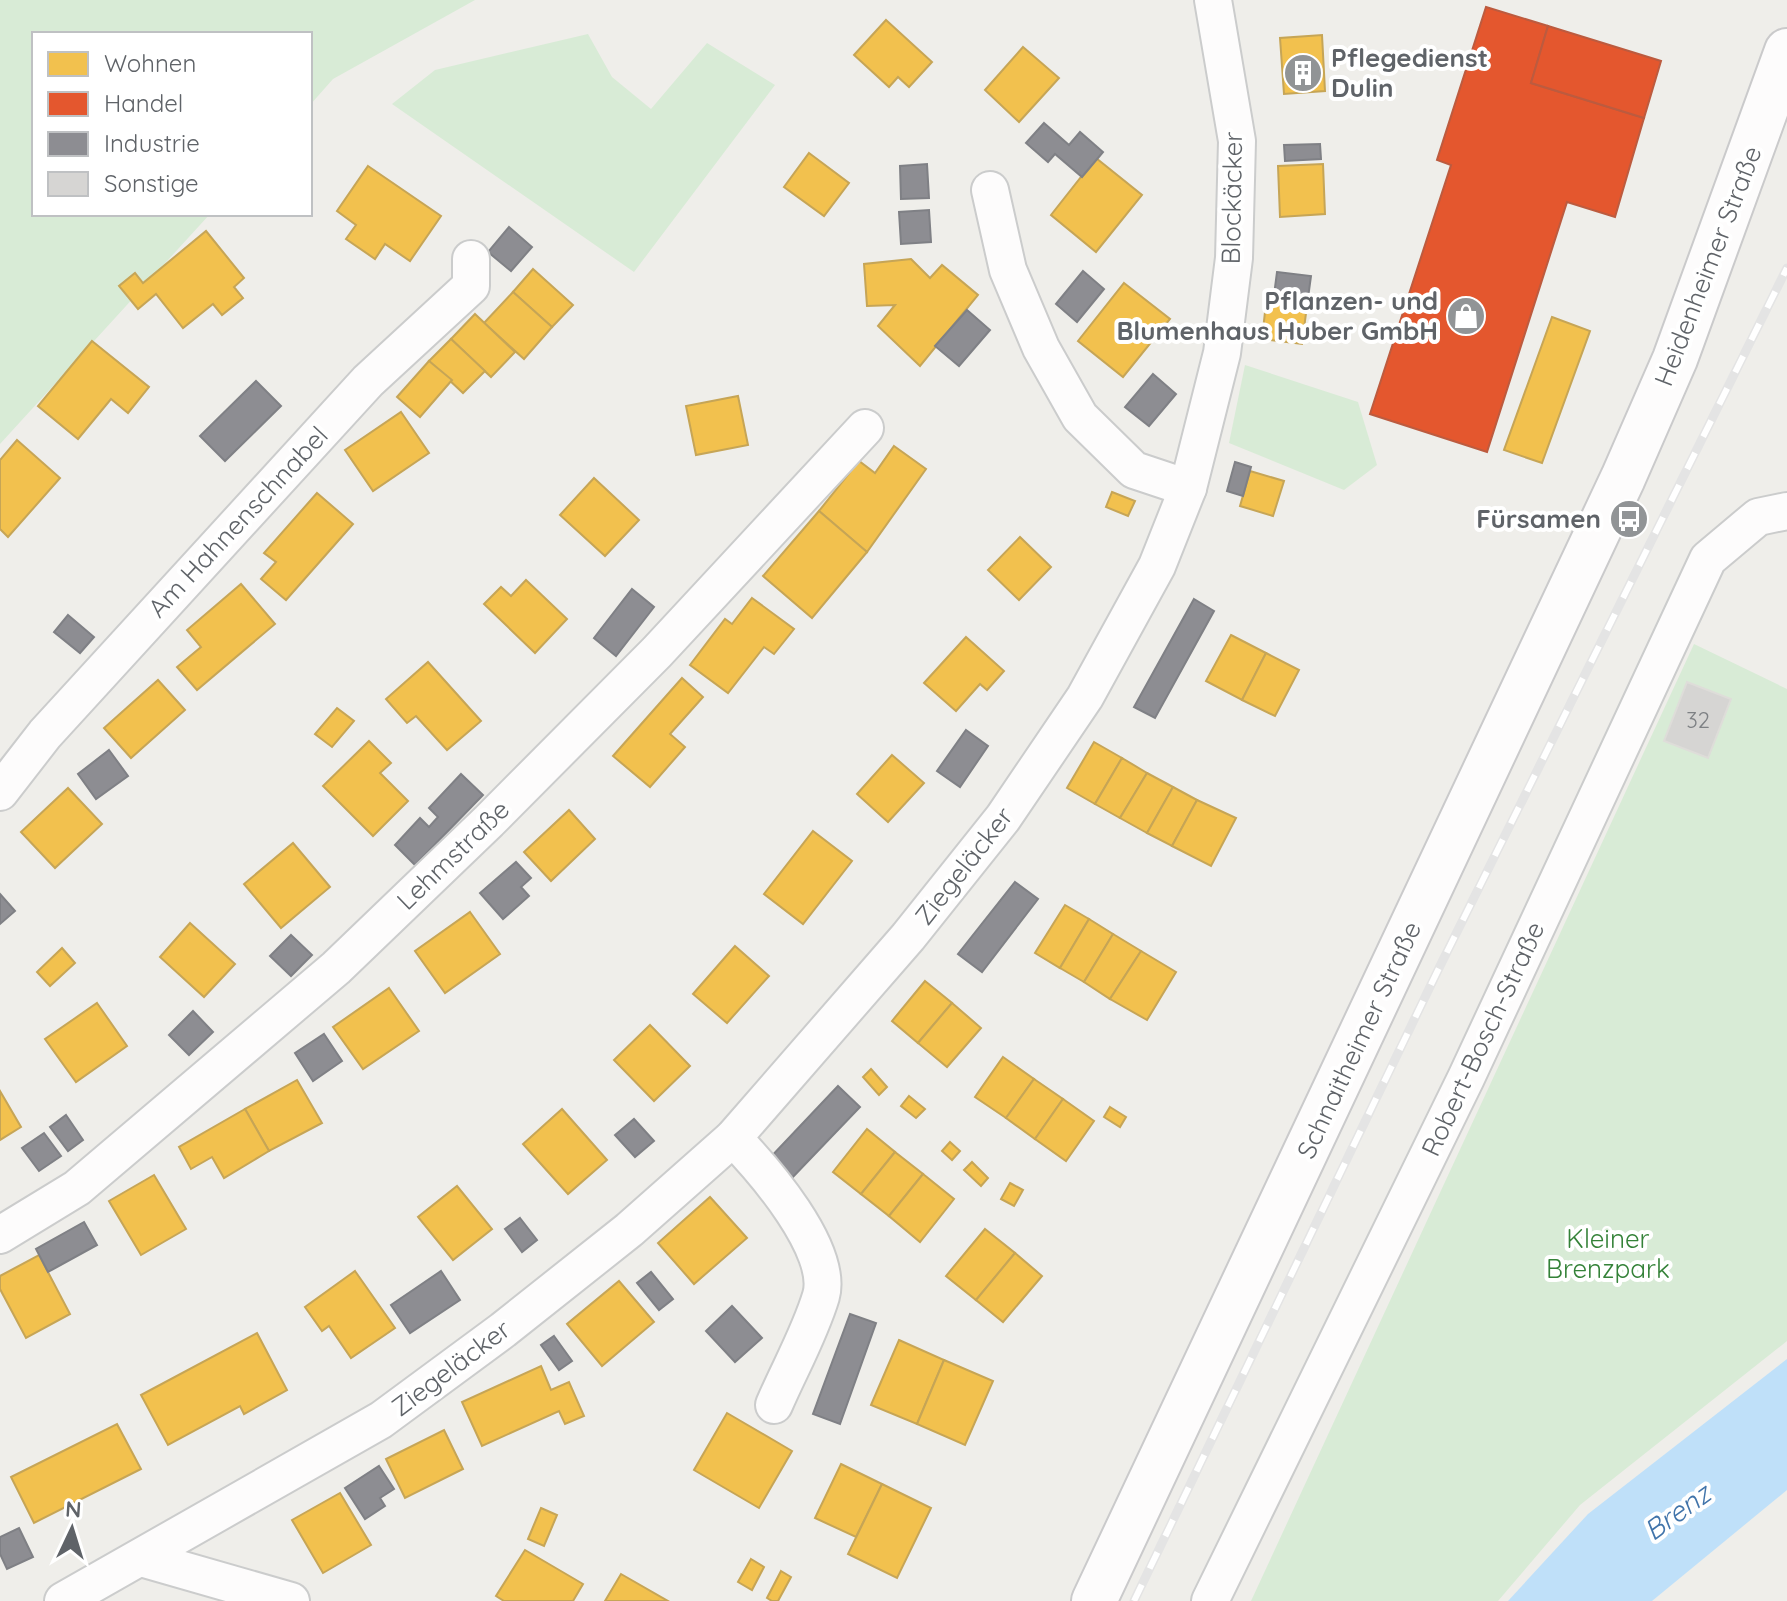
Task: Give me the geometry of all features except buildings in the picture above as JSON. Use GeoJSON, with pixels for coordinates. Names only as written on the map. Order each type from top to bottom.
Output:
{"type":"FeatureCollection","features":[{"type":"Feature","properties":{"kind":"street","name":"Blockäcker"},"geometry":{"type":"LineString","coordinates":[[1157,566],[1188,488],[1222,353],[1234,258],[1237,141],[1213,0]]}},
{"type":"Feature","properties":{"kind":"street","name":"Heidenheimer Straße"},"geometry":{"type":"LineString","coordinates":[[1623,478],[1675,359],[1787,51]]}},
{"type":"Feature","properties":{"kind":"street"},"geometry":{"type":"LineString","coordinates":[[990,190],[1008,270],[1041,348],[1080,417],[1134,470],[1188,488]]}},
{"type":"Feature","properties":{"kind":"street","name":"Am Hahnenschnabel"},"geometry":{"type":"LineString","coordinates":[[0,792],[55,723],[368,381],[471,286],[471,259]]}},
{"type":"Feature","properties":{"kind":"street","name":"Lehmstraße"},"geometry":{"type":"LineString","coordinates":[[0,1235],[77,1188],[336,968],[489,821],[657,652],[865,428]]}},
{"type":"Feature","properties":{"kind":"street","name":"Schnaitheimer Straße"},"geometry":{"type":"LineString","coordinates":[[1094,1601],[1623,478]]}},
{"type":"Feature","properties":{"kind":"street","name":"Robert-Bosch-Straße"},"geometry":{"type":"LineString","coordinates":[[1210,1601],[1466,1078],[1708,559],[1758,517],[1787,511]]}},
{"type":"Feature","properties":{"kind":"street","name":"Ziegeläcker"},"geometry":{"type":"LineString","coordinates":[[63,1601],[381,1420],[503,1330],[629,1230],[733,1138],[816,1046],[995,829],[1085,697],[1157,566]]}},
{"type":"Feature","properties":{"kind":"street"},"geometry":{"type":"LineString","coordinates":[[733,1138],[771,1176],[796,1214],[816,1259],[822,1293],[774,1405]]}},
{"type":"Feature","properties":{"kind":"street"},"geometry":{"type":"LineString","coordinates":[[141,1558],[291,1601]]}},
{"type":"Feature","properties":{"kind":"green space"},"geometry":{"type":"Polygon","coordinates":[[[0,0],[475,0],[333,79],[312,103],[312,32],[32,32],[32,216],[208,216],[0,444],[0,0]]]}},
{"type":"Feature","properties":{"kind":"green space"},"geometry":{"type":"Polygon","coordinates":[[[588,34],[612,77],[651,109],[707,43],[775,85],[634,272],[392,104],[435,70],[588,34]]]}},
{"type":"Feature","properties":{"kind":"green space"},"geometry":{"type":"Polygon","coordinates":[[[1245,365],[1358,402],[1377,465],[1344,490],[1229,443],[1245,365]]]}},
{"type":"Feature","properties":{"kind":"green space","name":"Kleiner Brenzpark"},"geometry":{"type":"Polygon","coordinates":[[[1694,644],[1787,689],[1787,1341],[1580,1505],[1498,1601],[1251,1601],[1694,644]]]}},
{"type":"Feature","properties":{"kind":"water","name":"Brenz"},"geometry":{"type":"Polygon","coordinates":[[[1787,1359],[1787,1490],[1652,1601],[1508,1601],[1588,1514],[1787,1359]]]}},
{"type":"Feature","properties":{"kind":"railway"},"geometry":{"type":"LineString","coordinates":[[1134,1601],[1440,966],[1787,268]]}},
{"type":"Feature","properties":{"kind":"place","name":"Pflegedienst Dulin"},"geometry":{"type":"Point","coordinates":[1303,73]}},
{"type":"Feature","properties":{"kind":"place","name":"Pflanzen- und Blumenhaus Huber GmbH"},"geometry":{"type":"Point","coordinates":[1466,316]}},
{"type":"Feature","properties":{"kind":"place","name":"Fürsamen"},"geometry":{"type":"Point","coordinates":[1629,519]}}]}
